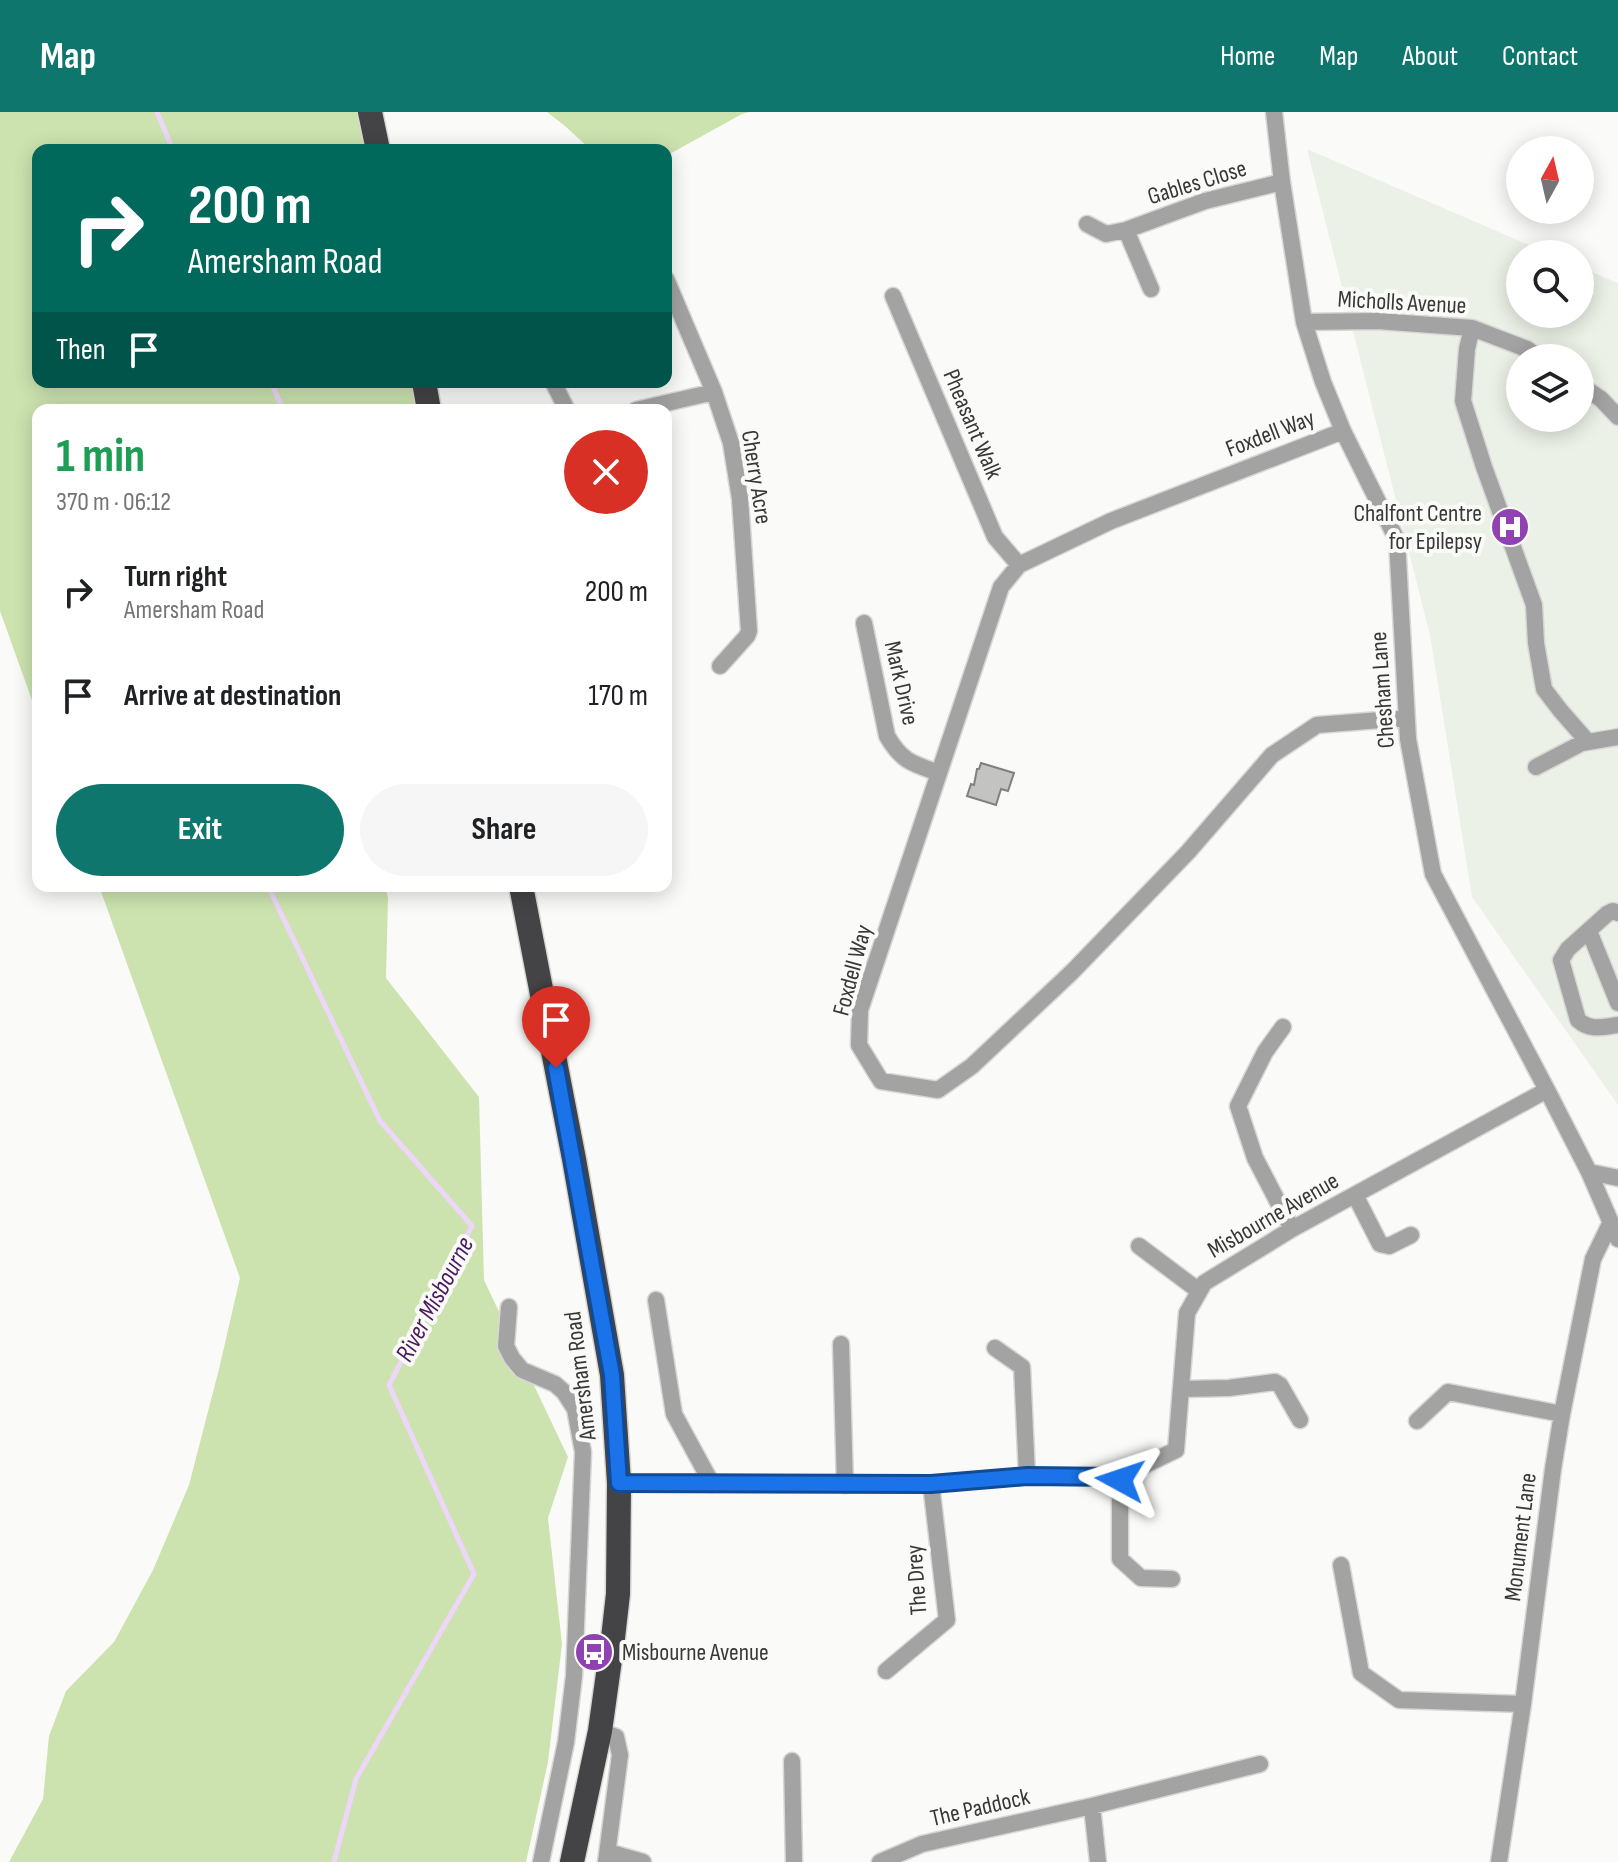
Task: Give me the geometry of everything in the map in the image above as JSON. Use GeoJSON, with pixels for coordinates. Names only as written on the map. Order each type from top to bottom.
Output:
{"type":"FeatureCollection","features":[{"type":"Feature","properties":{"kind":"highway"},"geometry":{"type":"LineString","coordinates":[[370,112],[377,144]]}},
{"type":"Feature","properties":{"kind":"highway","name":"Amersham Road"},"geometry":{"type":"LineString","coordinates":[[522,892],[612,1375],[619,1483],[618,1594],[600,1731],[572,1862]]}},
{"type":"Feature","properties":{"kind":"street","name":"Chesham Lane"},"geometry":{"type":"LineString","coordinates":[[1274,112],[1304,322],[1343,431],[1397,540],[1408,739],[1433,874],[1589,1172],[1614,1231]]}},
{"type":"Feature","properties":{"kind":"street","name":"Gables Close"},"geometry":{"type":"LineString","coordinates":[[1087,224],[1106,234],[1126,230],[1205,201],[1282,182]]}},
{"type":"Feature","properties":{"kind":"street","name":"Gables Close"},"geometry":{"type":"LineString","coordinates":[[1126,230],[1151,289]]}},
{"type":"Feature","properties":{"kind":"street","name":"Cherry Acre"},"geometry":{"type":"LineString","coordinates":[[672,293],[714,392],[731,443],[740,499],[749,634],[720,666]]}},
{"type":"Feature","properties":{"kind":"street","name":"Pheasant Walk"},"geometry":{"type":"LineString","coordinates":[[893,296],[995,537],[1019,565]]}},
{"type":"Feature","properties":{"kind":"street","name":"Micholls Avenue"},"geometry":{"type":"LineString","coordinates":[[1304,322],[1377,321],[1472,328],[1508,344]]}},
{"type":"Feature","properties":{"kind":"street"},"geometry":{"type":"LineString","coordinates":[[1472,328],[1463,401],[1534,605],[1536,643],[1544,689],[1588,742]]}},
{"type":"Feature","properties":{"kind":"street"},"geometry":{"type":"LineString","coordinates":[[662,404],[714,392]]}},
{"type":"Feature","properties":{"kind":"street"},"geometry":{"type":"LineString","coordinates":[[1594,394],[1618,417]]}},
{"type":"Feature","properties":{"kind":"street","name":"Foxdell Way"},"geometry":{"type":"LineString","coordinates":[[1343,431],[1111,521],[1019,565],[1001,587],[860,1010],[859,1045],[881,1081],[938,1090],[972,1066],[1072,972],[1188,852],[1272,755],[1317,725],[1406,718]]}},
{"type":"Feature","properties":{"kind":"street","name":"Mark Drive"},"geometry":{"type":"LineString","coordinates":[[864,623],[887,736],[894,748],[911,764],[939,773]]}},
{"type":"Feature","properties":{"kind":"street"},"geometry":{"type":"LineString","coordinates":[[1536,767],[1582,743],[1618,737]]}},
{"type":"Feature","properties":{"kind":"street"},"geometry":{"type":"LineString","coordinates":[[1618,913],[1613,911],[1607,914],[1568,949],[1561,960],[1578,1020],[1584,1026],[1596,1028],[1618,1025]]}},
{"type":"Feature","properties":{"kind":"street"},"geometry":{"type":"LineString","coordinates":[[1589,931],[1618,1003]]}},
{"type":"Feature","properties":{"kind":"street"},"geometry":{"type":"LineString","coordinates":[[1283,1027],[1265,1052],[1238,1106],[1255,1158],[1292,1229]]}},
{"type":"Feature","properties":{"kind":"street","name":"Misbourne Avenue"},"geometry":{"type":"LineString","coordinates":[[619,1483],[931,1484],[1027,1476],[1120,1477],[1176,1450],[1187,1313],[1204,1283],[1292,1229],[1547,1090]]}},
{"type":"Feature","properties":{"kind":"street"},"geometry":{"type":"LineString","coordinates":[[1589,1172],[1618,1178]]}},
{"type":"Feature","properties":{"kind":"street"},"geometry":{"type":"LineString","coordinates":[[1355,1195],[1380,1244],[1389,1246],[1411,1235]]}},
{"type":"Feature","properties":{"kind":"street","name":"Monument Lane"},"geometry":{"type":"LineString","coordinates":[[1499,1862],[1562,1414],[1593,1259],[1614,1231]]}},
{"type":"Feature","properties":{"kind":"street"},"geometry":{"type":"LineString","coordinates":[[1139,1246],[1199,1291]]}},
{"type":"Feature","properties":{"kind":"street"},"geometry":{"type":"LineString","coordinates":[[656,1300],[674,1414],[712,1484]]}},
{"type":"Feature","properties":{"kind":"street"},"geometry":{"type":"LineString","coordinates":[[509,1307],[506,1346],[512,1358],[522,1370],[555,1384],[564,1392],[575,1409],[583,1452],[574,1676],[566,1742],[541,1862]]}},
{"type":"Feature","properties":{"kind":"street"},"geometry":{"type":"LineString","coordinates":[[841,1344],[845,1485]]}},
{"type":"Feature","properties":{"kind":"street"},"geometry":{"type":"LineString","coordinates":[[995,1348],[1022,1367],[1027,1476]]}},
{"type":"Feature","properties":{"kind":"street"},"geometry":{"type":"LineString","coordinates":[[1181,1389],[1229,1388],[1275,1382],[1280,1385],[1300,1420]]}},
{"type":"Feature","properties":{"kind":"street"},"geometry":{"type":"LineString","coordinates":[[1417,1421],[1448,1392],[1562,1414]]}},
{"type":"Feature","properties":{"kind":"street"},"geometry":{"type":"LineString","coordinates":[[1120,1477],[1120,1559],[1141,1578],[1172,1579]]}},
{"type":"Feature","properties":{"kind":"street","name":"The Drey"},"geometry":{"type":"LineString","coordinates":[[886,1671],[947,1620],[931,1484]]}},
{"type":"Feature","properties":{"kind":"street"},"geometry":{"type":"LineString","coordinates":[[1341,1565],[1361,1673],[1399,1700],[1523,1704]]}},
{"type":"Feature","properties":{"kind":"street"},"geometry":{"type":"LineString","coordinates":[[600,1731],[616,1737],[620,1755],[607,1857],[643,1862]]}},
{"type":"Feature","properties":{"kind":"street"},"geometry":{"type":"LineString","coordinates":[[792,1761],[794,1862]]}},
{"type":"Feature","properties":{"kind":"street","name":"The Paddock"},"geometry":{"type":"LineString","coordinates":[[880,1862],[922,1844],[1260,1764]]}},
{"type":"Feature","properties":{"kind":"street"},"geometry":{"type":"LineString","coordinates":[[1092,1806],[1098,1862]]}},
{"type":"Feature","properties":{"kind":"shaded area","name":"Chalfont Centre for Epilepsy"},"geometry":{"type":"Polygon","coordinates":[[[1307,149],[1518,240],[1506,240],[1506,328],[1594,328],[1594,273],[1618,283],[1618,1105],[1472,897],[1430,635],[1307,149]]]}},
{"type":"Feature","properties":{"kind":"green space"},"geometry":{"type":"Polygon","coordinates":[[[0,112],[376,112],[382,144],[32,144],[32,388],[426,388],[429,404],[32,404],[32,700],[0,611],[0,112]]]}},
{"type":"Feature","properties":{"kind":"green space"},"geometry":{"type":"Polygon","coordinates":[[[547,112],[750,112],[672,153],[672,144],[584,144],[547,112]]]}},
{"type":"Feature","properties":{"kind":"green space"},"geometry":{"type":"Polygon","coordinates":[[[101,892],[386,892],[386,978],[479,1097],[484,1280],[568,1457],[548,1518],[562,1644],[548,1762],[526,1862],[9,1862],[43,1799],[49,1736],[66,1691],[114,1642],[153,1570],[189,1485],[240,1278],[101,892]]]}},
{"type":"Feature","properties":{"kind":"building"},"geometry":{"type":"Polygon","coordinates":[[[981,763],[1014,773],[1008,791],[1001,789],[996,805],[967,796],[981,763]]]}},
{"type":"Feature","properties":{"kind":"waterway","name":"River Misbourne"},"geometry":{"type":"LineString","coordinates":[[157,112],[170,144]]}},
{"type":"Feature","properties":{"kind":"waterway","name":"River Misbourne"},"geometry":{"type":"LineString","coordinates":[[274,388],[280,404]]}},
{"type":"Feature","properties":{"kind":"waterway","name":"River Misbourne"},"geometry":{"type":"LineString","coordinates":[[271,892],[380,1121],[472,1226],[389,1385],[474,1574],[356,1779],[334,1862]]}},
{"type":"Feature","properties":{"kind":"place","name":"Chalfont Centre for Epilepsy"},"geometry":{"type":"Point","coordinates":[1510,527]}},
{"type":"Feature","properties":{"kind":"place","name":"Misbourne Avenue"},"geometry":{"type":"Point","coordinates":[594,1652]}},
{"type":"Feature","properties":{"kind":"route"},"geometry":{"type":"LineString","coordinates":[[556,1068],[612,1375],[619,1483],[931,1484],[1027,1476],[1120,1477],[1120,1480]]}}]}
